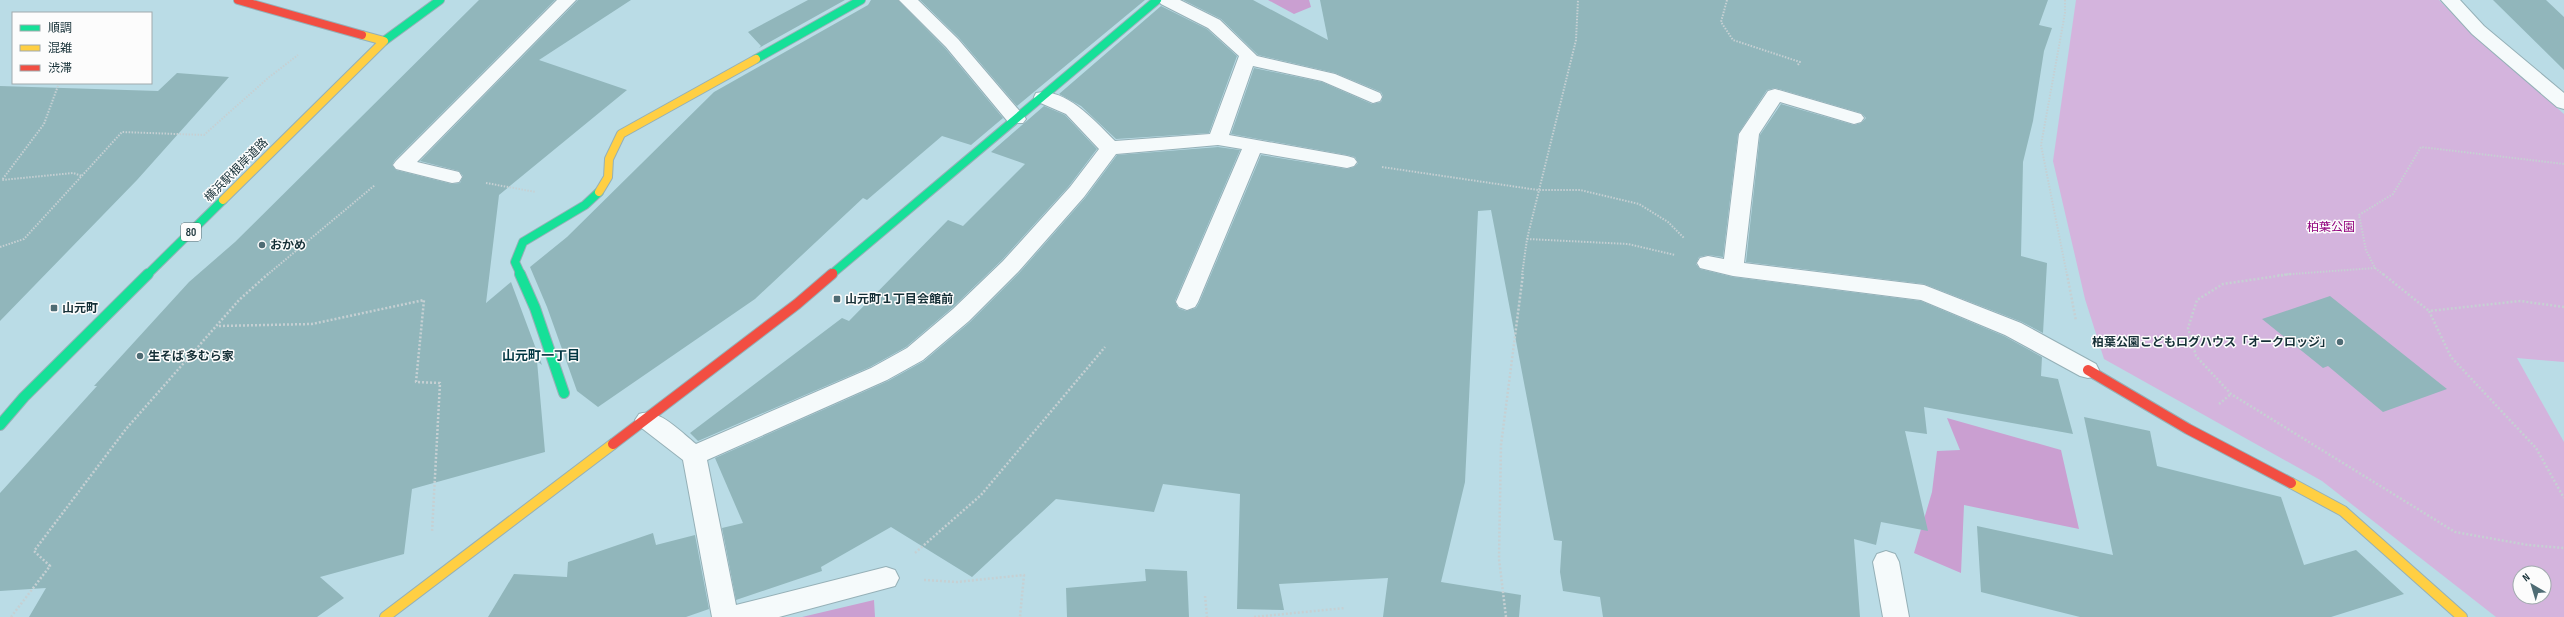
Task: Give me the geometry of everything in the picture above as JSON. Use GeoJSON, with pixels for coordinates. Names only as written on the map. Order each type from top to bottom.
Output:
{"type":"FeatureCollection","features":[{"type":"Feature","properties":{"kind":"street"},"geometry":{"type":"LineString","coordinates":[[238,0],[384,41]]}},
{"type":"Feature","properties":{"kind":"street","name":"横浜駅根岸道路"},"geometry":{"type":"LineString","coordinates":[[0,425],[24,397],[384,41],[439,0]]}},
{"type":"Feature","properties":{"kind":"street"},"geometry":{"type":"LineString","coordinates":[[403,165],[567,0]]}},
{"type":"Feature","properties":{"kind":"street"},"geometry":{"type":"LineString","coordinates":[[564,393],[535,308],[515,262],[523,242],[585,204],[599,192],[608,177],[609,159],[621,134],[861,0]]}},
{"type":"Feature","properties":{"kind":"street"},"geometry":{"type":"LineString","coordinates":[[908,0],[952,43],[1016,118]]}},
{"type":"Feature","properties":{"kind":"street"},"geometry":{"type":"LineString","coordinates":[[385,617],[647,420],[798,304],[1157,0]]}},
{"type":"Feature","properties":{"kind":"street"},"geometry":{"type":"LineString","coordinates":[[1167,0],[1214,24],[1248,55],[1218,139]]}},
{"type":"Feature","properties":{"kind":"street"},"geometry":{"type":"LineString","coordinates":[[2450,0],[2478,30],[2564,103]]}},
{"type":"Feature","properties":{"kind":"street"},"geometry":{"type":"LineString","coordinates":[[1247,59],[1330,79],[1359,88],[1373,97]]}},
{"type":"Feature","properties":{"kind":"street"},"geometry":{"type":"LineString","coordinates":[[1733,269],[1749,134],[1775,95],[1854,118]]}},
{"type":"Feature","properties":{"kind":"street"},"geometry":{"type":"LineString","coordinates":[[1042,97],[1073,110],[1110,148]]}},
{"type":"Feature","properties":{"kind":"street"},"geometry":{"type":"LineString","coordinates":[[694,455],[879,374],[914,354],[961,315],[1011,266],[1077,192],[1110,148],[1218,139],[1346,162]]}},
{"type":"Feature","properties":{"kind":"street"},"geometry":{"type":"LineString","coordinates":[[1187,302],[1253,146]]}},
{"type":"Feature","properties":{"kind":"street"},"geometry":{"type":"LineString","coordinates":[[403,165],[452,177]]}},
{"type":"Feature","properties":{"kind":"street"},"geometry":{"type":"LineString","coordinates":[[1708,263],[1733,269],[1924,292],[2013,329],[2088,370],[2188,429],[2343,511],[2462,617]]}},
{"type":"Feature","properties":{"kind":"street"},"geometry":{"type":"LineString","coordinates":[[647,420],[694,455],[725,617]]}},
{"type":"Feature","properties":{"kind":"street"},"geometry":{"type":"LineString","coordinates":[[1886,562],[1896,617]]}},
{"type":"Feature","properties":{"kind":"street"},"geometry":{"type":"LineString","coordinates":[[735,617],[779,611],[886,578]]}},
{"type":"Feature","properties":{"kind":"path"},"geometry":{"type":"LineString","coordinates":[[1506,617],[1499,559],[1501,445],[1527,239],[1576,40],[1578,0]]}},
{"type":"Feature","properties":{"kind":"path"},"geometry":{"type":"LineString","coordinates":[[1727,0],[1721,22],[1732,40],[1800,62],[1775,95]]}},
{"type":"Feature","properties":{"kind":"path"},"geometry":{"type":"LineString","coordinates":[[2066,0],[2065,13],[2041,145],[2088,370]]}},
{"type":"Feature","properties":{"kind":"path"},"geometry":{"type":"LineString","coordinates":[[0,247],[24,239],[122,132],[204,135],[268,78],[298,55]]}},
{"type":"Feature","properties":{"kind":"path"},"geometry":{"type":"LineString","coordinates":[[59,84],[55,104],[43,127],[2,180],[73,173],[83,176]]}},
{"type":"Feature","properties":{"kind":"path"},"geometry":{"type":"LineString","coordinates":[[2564,164],[2421,147],[2393,194],[2359,215],[2366,250],[2375,268],[2429,310],[2451,357],[2536,448],[2564,498]]}},
{"type":"Feature","properties":{"kind":"path"},"geometry":{"type":"LineString","coordinates":[[1346,162],[1538,190],[1580,190],[1639,204],[1668,222],[1708,263]]}},
{"type":"Feature","properties":{"kind":"path"},"geometry":{"type":"LineString","coordinates":[[10,617],[50,566],[34,551],[126,429],[219,326],[239,300],[299,247],[403,165]]}},
{"type":"Feature","properties":{"kind":"path"},"geometry":{"type":"LineString","coordinates":[[452,177],[524,188],[585,204]]}},
{"type":"Feature","properties":{"kind":"path"},"geometry":{"type":"LineString","coordinates":[[1527,239],[1628,244],[1708,263]]}},
{"type":"Feature","properties":{"kind":"path"},"geometry":{"type":"LineString","coordinates":[[2375,268],[2268,276],[2223,284],[2197,300],[2188,328],[2196,356],[2231,394],[2454,532],[2528,545],[2564,548]]}},
{"type":"Feature","properties":{"kind":"path"},"geometry":{"type":"LineString","coordinates":[[219,326],[312,324],[424,300],[416,382],[440,383],[432,541],[441,575]]}},
{"type":"Feature","properties":{"kind":"path"},"geometry":{"type":"LineString","coordinates":[[2429,310],[2520,301],[2564,307]]}},
{"type":"Feature","properties":{"kind":"path"},"geometry":{"type":"LineString","coordinates":[[886,578],[981,495],[1105,347]]}},
{"type":"Feature","properties":{"kind":"path"},"geometry":{"type":"LineString","coordinates":[[886,578],[957,582],[1024,575],[1020,617]]}},
{"type":"Feature","properties":{"kind":"path"},"geometry":{"type":"LineString","coordinates":[[1205,596],[1207,617]]}},
{"type":"Feature","properties":{"kind":"path"},"geometry":{"type":"LineString","coordinates":[[1254,617],[1345,608]]}},
{"type":"Feature","properties":{"kind":"green space","name":"柏葉公園"},"geometry":{"type":"Polygon","coordinates":[[[2076,0],[2439,0],[2475,37],[2564,114],[2564,362],[2517,358],[2564,442],[2564,617],[2496,617],[2322,481],[2104,359],[2085,299],[2053,161],[2076,0]]]}},
{"type":"Feature","properties":{"kind":"shaded area"},"geometry":{"type":"Polygon","coordinates":[[[1268,0],[1309,0],[1311,7],[1294,14],[1268,0]]]}},
{"type":"Feature","properties":{"kind":"shaded area"},"geometry":{"type":"Polygon","coordinates":[[[1947,418],[2061,450],[2079,529],[1964,505],[1961,573],[1914,553],[1932,492],[1937,451],[1960,450],[1947,418]]]}},
{"type":"Feature","properties":{"kind":"shaded area"},"geometry":{"type":"Polygon","coordinates":[[[874,600],[875,617],[802,617],[874,600]]]}},
{"type":"Feature","properties":{"kind":"building"},"geometry":{"type":"Polygon","coordinates":[[[479,0],[555,0],[395,160],[392,165],[396,170],[452,184],[460,183],[463,176],[459,171],[420,161],[578,0],[631,0],[539,60],[627,90],[499,195],[486,303],[511,282],[542,365],[537,361],[545,452],[412,489],[404,554],[320,577],[344,598],[317,617],[29,617],[46,588],[0,591],[0,493],[97,386],[94,386],[189,282],[235,242],[479,0]]]}},
{"type":"Feature","properties":{"kind":"building"},"geometry":{"type":"Polygon","coordinates":[[[808,0],[845,0],[759,48],[761,46],[748,32],[808,0]]]}},
{"type":"Feature","properties":{"kind":"building"},"geometry":{"type":"Polygon","coordinates":[[[871,0],[898,0],[945,48],[1003,118],[971,145],[942,136],[867,200],[863,198],[755,299],[598,407],[577,391],[547,307],[530,267],[567,237],[714,92],[868,5],[871,0]]]}},
{"type":"Feature","properties":{"kind":"building"},"geometry":{"type":"Polygon","coordinates":[[[920,0],[1145,0],[1017,106],[959,38],[920,0]]]}},
{"type":"Feature","properties":{"kind":"building"},"geometry":{"type":"Polygon","coordinates":[[[1183,0],[1253,0],[1328,40],[1320,0],[2048,0],[2039,25],[2052,28],[2044,51],[2033,121],[2023,162],[2021,256],[2047,263],[2043,333],[2022,322],[1924,284],[1746,262],[1760,135],[1781,104],[1854,125],[1861,123],[1866,118],[1861,113],[1775,88],[1767,90],[1738,134],[1723,257],[1708,255],[1699,257],[1696,264],[1700,269],[1733,277],[1921,301],[2004,336],[2042,357],[2041,376],[2058,379],[2073,434],[1924,407],[1927,434],[1905,431],[1928,531],[1881,522],[1876,545],[1854,539],[1860,617],[1603,617],[1600,597],[1563,591],[1560,572],[1562,541],[1554,540],[1491,210],[1478,211],[1465,482],[1441,582],[1521,595],[1519,617],[1383,617],[1388,578],[1279,584],[1284,610],[1237,609],[1240,494],[1163,484],[1154,512],[1056,499],[972,577],[891,527],[821,567],[822,571],[736,600],[722,528],[743,523],[715,458],[888,381],[924,361],[970,322],[1020,272],[1085,198],[1117,155],[1218,147],[1240,150],[1175,301],[1178,308],[1186,311],[1196,308],[1199,303],[1261,155],[1347,169],[1354,167],[1358,163],[1355,157],[1347,155],[1231,134],[1254,68],[1322,82],[1372,104],[1381,102],[1383,96],[1381,92],[1335,73],[1258,55],[1221,19],[1183,0]]]}},
{"type":"Feature","properties":{"kind":"building"},"geometry":{"type":"Polygon","coordinates":[[[2493,0],[2546,0],[2564,17],[2564,70],[2493,0]]]}},
{"type":"Feature","properties":{"kind":"building"},"geometry":{"type":"Polygon","coordinates":[[[1161,6],[1207,29],[1237,56],[1209,133],[1116,139],[1081,106],[1059,94],[1161,6]]]}},
{"type":"Feature","properties":{"kind":"building"},"geometry":{"type":"Polygon","coordinates":[[[177,73],[229,77],[137,180],[0,321],[0,86],[158,91],[177,73]]]}},
{"type":"Feature","properties":{"kind":"building"},"geometry":{"type":"Polygon","coordinates":[[[1044,106],[1065,115],[1097,149],[1069,186],[1002,260],[952,308],[906,347],[870,367],[698,441],[690,433],[842,318],[849,321],[948,220],[963,226],[1025,164],[991,152],[1044,106]]]}},
{"type":"Feature","properties":{"kind":"building","name":"柏葉公園こどもログハウス「オークロッジ」"},"geometry":{"type":"Polygon","coordinates":[[[2330,296],[2447,389],[2383,412],[2328,366],[2323,368],[2262,319],[2330,296]]]}},
{"type":"Feature","properties":{"kind":"building"},"geometry":{"type":"Polygon","coordinates":[[[2084,417],[2150,431],[2157,466],[2281,497],[2304,565],[2356,550],[2404,594],[2331,617],[2080,617],[1981,592],[1977,526],[2113,555],[2084,417]]]}},
{"type":"Feature","properties":{"kind":"building"},"geometry":{"type":"Polygon","coordinates":[[[653,533],[656,545],[695,535],[709,609],[686,617],[488,617],[514,574],[567,577],[568,562],[653,533]]]}},
{"type":"Feature","properties":{"kind":"building"},"geometry":{"type":"Polygon","coordinates":[[[1145,569],[1187,571],[1189,617],[1067,617],[1066,588],[1146,581],[1145,569]]]}},
{"type":"Feature","properties":{"kind":"traffic: fast"},"geometry":{"type":"LineString","coordinates":[[384,41],[440,0]]}},
{"type":"Feature","properties":{"kind":"traffic: fast"},"geometry":{"type":"LineString","coordinates":[[756,59],[861,0]]}},
{"type":"Feature","properties":{"kind":"traffic: fast"},"geometry":{"type":"LineString","coordinates":[[833,273],[1157,0]]}},
{"type":"Feature","properties":{"kind":"traffic: fast"},"geometry":{"type":"LineString","coordinates":[[564,393],[535,308],[515,262],[523,242],[585,205],[599,192]]}},
{"type":"Feature","properties":{"kind":"traffic: fast"},"geometry":{"type":"LineString","coordinates":[[0,425],[24,397],[223,200]]}},
{"type":"Feature","properties":{"kind":"traffic: slow"},"geometry":{"type":"LineString","coordinates":[[223,200],[384,41],[362,35]]}},
{"type":"Feature","properties":{"kind":"traffic: slow"},"geometry":{"type":"LineString","coordinates":[[599,192],[608,177],[609,159],[621,134],[756,59]]}},
{"type":"Feature","properties":{"kind":"traffic: slow"},"geometry":{"type":"LineString","coordinates":[[385,617],[613,444]]}},
{"type":"Feature","properties":{"kind":"traffic: slow"},"geometry":{"type":"LineString","coordinates":[[2291,483],[2343,511],[2462,617]]}},
{"type":"Feature","properties":{"kind":"traffic: jam"},"geometry":{"type":"LineString","coordinates":[[238,0],[362,35]]}},
{"type":"Feature","properties":{"kind":"traffic: jam"},"geometry":{"type":"LineString","coordinates":[[613,444],[797,304],[833,273]]}},
{"type":"Feature","properties":{"kind":"traffic: jam"},"geometry":{"type":"LineString","coordinates":[[2088,370],[2188,429],[2291,483]]}},
{"type":"Feature","properties":{"kind":"place","name":"おかめ"},"geometry":{"type":"Point","coordinates":[262,245]}},
{"type":"Feature","properties":{"kind":"place","name":"山元町１丁目会館前"},"geometry":{"type":"Point","coordinates":[837,299]}},
{"type":"Feature","properties":{"kind":"place","name":"山元町"},"geometry":{"type":"Point","coordinates":[54,308]}},
{"type":"Feature","properties":{"kind":"place","name":"柏葉公園こどもログハウス「オークロッジ」"},"geometry":{"type":"Point","coordinates":[2340,342]}},
{"type":"Feature","properties":{"kind":"place","name":"生そば 多むら家"},"geometry":{"type":"Point","coordinates":[140,356]}},
{"type":"Feature","properties":{"kind":"district","name":"山元町一丁目"},"geometry":{"type":"Point","coordinates":[541,355]}}]}
